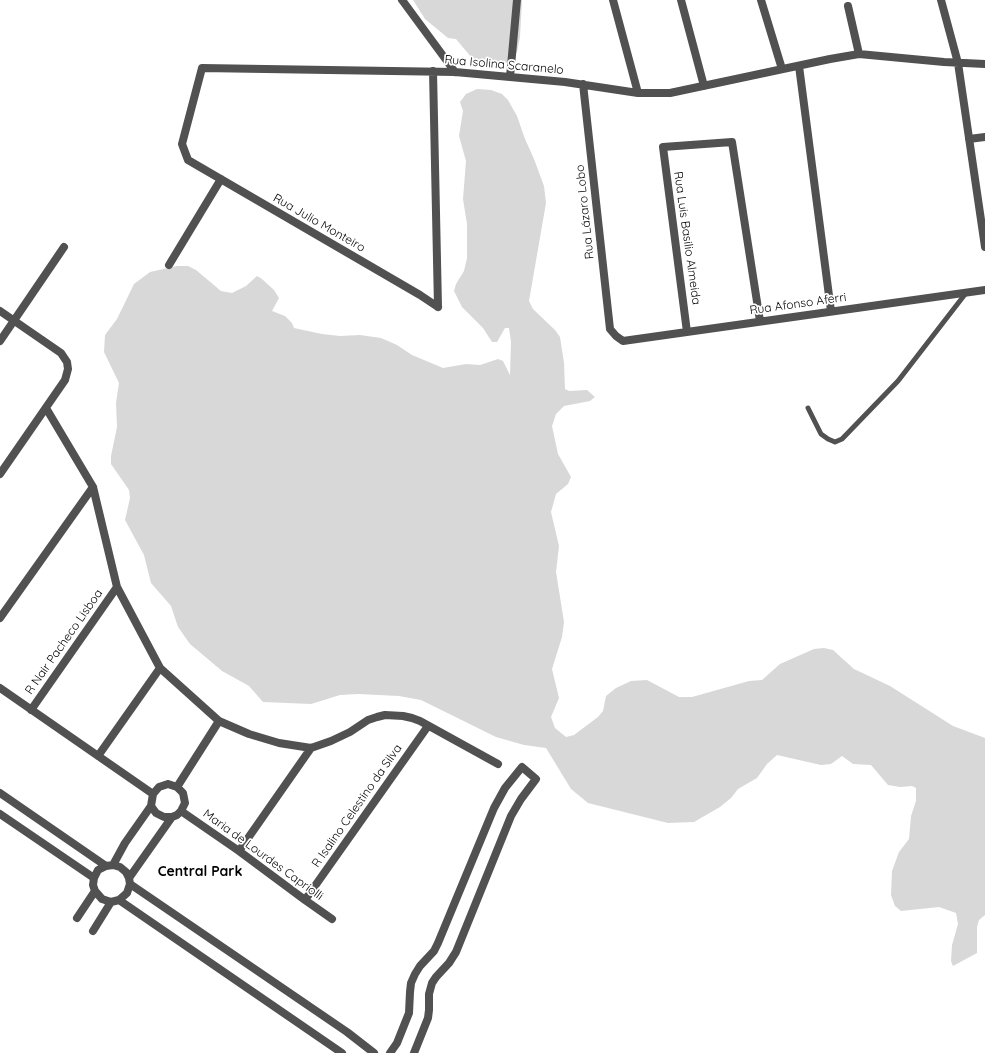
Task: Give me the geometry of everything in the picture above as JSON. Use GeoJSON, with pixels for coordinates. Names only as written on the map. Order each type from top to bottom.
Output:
{"type":"FeatureCollection","features":[{"type":"Feature","properties":{"kind":"street"},"geometry":{"type":"LineString","coordinates":[[402,0],[456,72]]}},
{"type":"Feature","properties":{"kind":"street"},"geometry":{"type":"LineString","coordinates":[[510,77],[517,0]]}},
{"type":"Feature","properties":{"kind":"street"},"geometry":{"type":"LineString","coordinates":[[612,0],[638,93]]}},
{"type":"Feature","properties":{"kind":"street"},"geometry":{"type":"LineString","coordinates":[[681,0],[704,86]]}},
{"type":"Feature","properties":{"kind":"street"},"geometry":{"type":"LineString","coordinates":[[761,0],[782,69]]}},
{"type":"Feature","properties":{"kind":"street"},"geometry":{"type":"LineString","coordinates":[[941,0],[958,63],[969,139],[983,213],[985,247]]}},
{"type":"Feature","properties":{"kind":"street"},"geometry":{"type":"LineString","coordinates":[[848,6],[859,54]]}},
{"type":"Feature","properties":{"kind":"street","name":"Rua Isolina Scaranelo"},"geometry":{"type":"LineString","coordinates":[[188,160],[182,144],[202,68],[456,72],[583,84],[638,93],[670,93],[859,54],[944,62],[985,64]]}},
{"type":"Feature","properties":{"kind":"street"},"geometry":{"type":"LineString","coordinates":[[799,66],[831,311]]}},
{"type":"Feature","properties":{"kind":"street","name":"Rua Julio Monteiro"},"geometry":{"type":"LineString","coordinates":[[188,160],[420,295],[438,307],[433,71]]}},
{"type":"Feature","properties":{"kind":"street","name":"Rua Lázaro Lobo"},"geometry":{"type":"LineString","coordinates":[[583,84],[610,329],[616,336]]}},
{"type":"Feature","properties":{"kind":"street"},"geometry":{"type":"LineString","coordinates":[[969,139],[985,137]]}},
{"type":"Feature","properties":{"kind":"street","name":"Rua Luis Basilio Almeida"},"geometry":{"type":"LineString","coordinates":[[687,332],[663,147],[732,142],[760,321]]}},
{"type":"Feature","properties":{"kind":"street"},"geometry":{"type":"LineString","coordinates":[[169,265],[221,179]]}},
{"type":"Feature","properties":{"kind":"street"},"geometry":{"type":"LineString","coordinates":[[0,341],[64,247]]}},
{"type":"Feature","properties":{"kind":"street","name":"Rua Afonso Aferri"},"geometry":{"type":"LineString","coordinates":[[616,336],[623,341],[985,290]]}},
{"type":"Feature","properties":{"kind":"street"},"geometry":{"type":"LineString","coordinates":[[0,311],[60,353],[65,359],[67,366],[65,380],[0,474]]}},
{"type":"Feature","properties":{"kind":"street"},"geometry":{"type":"LineString","coordinates":[[46,408],[93,487],[117,587],[160,668],[220,722],[264,739],[311,748],[344,735],[368,720],[385,715],[394,715],[412,718],[498,764]]}},
{"type":"Feature","properties":{"kind":"street"},"geometry":{"type":"LineString","coordinates":[[0,618],[93,487]]}},
{"type":"Feature","properties":{"kind":"street","name":"R Nair Pacheco Lisboa"},"geometry":{"type":"LineString","coordinates":[[31,710],[117,587]]}},
{"type":"Feature","properties":{"kind":"street"},"geometry":{"type":"LineString","coordinates":[[98,756],[160,668]]}},
{"type":"Feature","properties":{"kind":"street"},"geometry":{"type":"LineString","coordinates":[[0,688],[153,794]]}},
{"type":"Feature","properties":{"kind":"street"},"geometry":{"type":"LineString","coordinates":[[177,787],[220,722]]}},
{"type":"Feature","properties":{"kind":"street","name":"R Isalino Celestino da Silva"},"geometry":{"type":"LineString","coordinates":[[305,900],[428,726]]}},
{"type":"Feature","properties":{"kind":"street"},"geometry":{"type":"LineString","coordinates":[[239,851],[311,748]]}},
{"type":"Feature","properties":{"kind":"street"},"geometry":{"type":"LineString","coordinates":[[390,1053],[397,1043],[409,1013],[411,983],[415,974],[420,966],[434,951],[494,808],[505,788],[522,767],[536,779],[521,799],[511,816],[456,952],[449,963],[432,982],[429,994],[428,1018],[414,1053]]}},
{"type":"Feature","properties":{"kind":"street"},"geometry":{"type":"LineString","coordinates":[[109,866],[151,806],[153,794],[159,787],[168,784],[177,787],[183,793],[185,803],[177,815],[172,817],[164,817],[156,813],[151,806]]}},
{"type":"Feature","properties":{"kind":"street"},"geometry":{"type":"LineString","coordinates":[[0,793],[109,866]]}},
{"type":"Feature","properties":{"kind":"street","name":"Maria de Lourdes Capriolli"},"geometry":{"type":"LineString","coordinates":[[181,811],[239,851],[332,919]]}},
{"type":"Feature","properties":{"kind":"street"},"geometry":{"type":"LineString","coordinates":[[0,814],[94,878]]}},
{"type":"Feature","properties":{"kind":"street"},"geometry":{"type":"LineString","coordinates":[[93,931],[115,901],[127,893],[129,881],[172,817]]}},
{"type":"Feature","properties":{"kind":"street"},"geometry":{"type":"LineString","coordinates":[[342,1053],[115,901],[102,899],[95,891],[93,884],[98,870],[109,866],[120,867],[126,872],[129,881],[347,1032],[374,1053]]}},
{"type":"Feature","properties":{"kind":"street"},"geometry":{"type":"LineString","coordinates":[[77,918],[95,891]]}},
{"type":"Feature","properties":{"kind":"lane"},"geometry":{"type":"LineString","coordinates":[[808,408],[821,434],[834,442],[842,439],[898,381],[966,293]]}},
{"type":"Feature","properties":{"kind":"shaded area"},"geometry":{"type":"Polygon","coordinates":[[[413,0],[522,0],[520,37],[517,52],[509,62],[491,67],[476,63],[456,39],[448,38],[425,19],[413,0]]]}},
{"type":"Feature","properties":{"kind":"shaded area"},"geometry":{"type":"Polygon","coordinates":[[[477,89],[491,90],[502,94],[508,100],[517,116],[534,159],[544,186],[546,203],[529,301],[533,309],[555,330],[560,337],[564,363],[565,389],[569,391],[587,390],[595,397],[590,401],[564,406],[556,414],[552,426],[558,454],[571,477],[568,484],[556,494],[551,512],[559,546],[556,572],[564,622],[562,637],[552,669],[559,698],[551,717],[555,728],[566,737],[574,735],[598,717],[603,711],[606,696],[616,688],[631,681],[647,680],[679,697],[692,697],[749,681],[762,680],[780,664],[814,649],[824,648],[833,650],[854,669],[890,686],[953,726],[985,738],[985,915],[979,920],[977,927],[977,953],[953,966],[951,961],[952,945],[958,924],[956,913],[939,907],[901,911],[895,906],[891,895],[892,871],[899,852],[909,839],[911,816],[916,801],[916,788],[912,786],[900,787],[888,785],[871,765],[853,764],[842,756],[831,764],[821,765],[777,755],[767,764],[757,778],[738,789],[731,798],[720,807],[694,822],[668,823],[588,803],[571,789],[546,748],[524,745],[496,737],[421,700],[399,696],[358,694],[340,695],[311,704],[263,702],[249,686],[222,671],[190,644],[178,627],[171,606],[151,583],[144,555],[125,520],[130,498],[129,490],[111,464],[111,456],[117,427],[116,403],[119,383],[104,352],[105,335],[117,319],[134,284],[150,272],[177,266],[188,266],[196,270],[221,291],[232,293],[246,286],[257,276],[274,290],[279,298],[272,311],[285,316],[292,323],[294,328],[322,334],[340,336],[360,335],[381,338],[397,345],[412,355],[443,368],[466,364],[480,365],[498,359],[503,361],[510,375],[511,342],[509,328],[505,328],[497,342],[492,342],[483,328],[462,307],[454,291],[456,284],[464,271],[467,258],[467,224],[463,199],[466,161],[459,136],[463,111],[460,102],[466,94],[477,89]]]}},
{"type":"Feature","properties":{"kind":"district","name":"Central Park"},"geometry":{"type":"Point","coordinates":[200,872]}}]}
